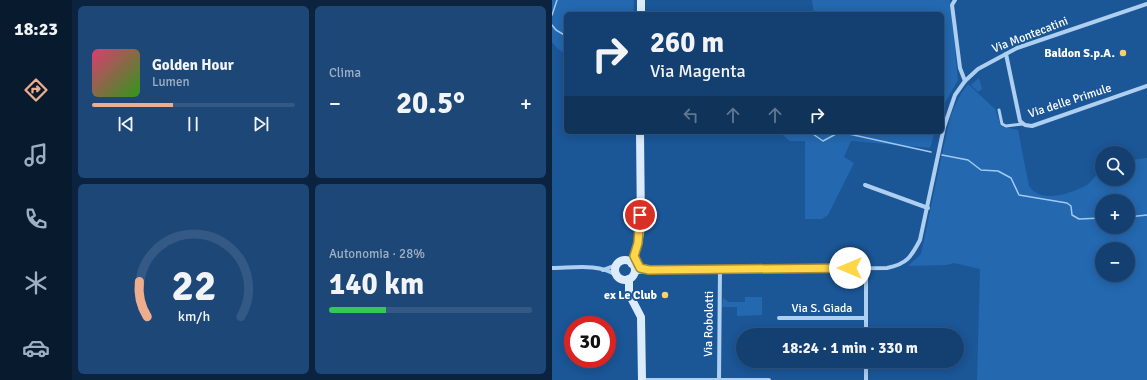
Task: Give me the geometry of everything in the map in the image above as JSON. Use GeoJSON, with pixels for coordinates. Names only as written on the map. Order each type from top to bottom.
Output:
{"type":"FeatureCollection","features":[{"type":"Feature","properties":{"kind":"street"},"geometry":{"type":"LineString","coordinates":[[641,0],[641,12]]}},
{"type":"Feature","properties":{"kind":"street"},"geometry":{"type":"LineString","coordinates":[[955,0],[952,5],[960,68],[965,81]]}},
{"type":"Feature","properties":{"kind":"street","name":"Via Montecatini"},"geometry":{"type":"LineString","coordinates":[[944,126],[955,95],[965,81],[978,69],[1006,54],[1147,4]]}},
{"type":"Feature","properties":{"kind":"street","name":"Via delle Primule"},"geometry":{"type":"LineString","coordinates":[[1006,54],[1020,121],[1023,124],[1032,126],[1147,86]]}},
{"type":"Feature","properties":{"kind":"street"},"geometry":{"type":"LineString","coordinates":[[640,134],[640,228],[630,294],[642,320],[642,380],[769,380]]}},
{"type":"Feature","properties":{"kind":"street","name":"Via Montecatini"},"geometry":{"type":"LineString","coordinates":[[866,268],[887,268],[900,265],[911,256],[920,240],[942,134]]}},
{"type":"Feature","properties":{"kind":"street"},"geometry":{"type":"LineString","coordinates":[[865,185],[928,208]]}},
{"type":"Feature","properties":{"kind":"street"},"geometry":{"type":"LineString","coordinates":[[616,265],[615,271],[628,302],[637,309]]}},
{"type":"Feature","properties":{"kind":"street"},"geometry":{"type":"LineString","coordinates":[[603,270],[616,265],[649,270],[866,268],[866,328]]}},
{"type":"Feature","properties":{"kind":"street"},"geometry":{"type":"LineString","coordinates":[[618,277],[633,267],[649,270]]}},
{"type":"Feature","properties":{"kind":"street"},"geometry":{"type":"LineString","coordinates":[[552,268],[590,268],[603,270],[618,277]]}},
{"type":"Feature","properties":{"kind":"street","name":"Via Robolotti"},"geometry":{"type":"LineString","coordinates":[[719,380],[720,269]]}},
{"type":"Feature","properties":{"kind":"street","name":"Via S. Giada"},"geometry":{"type":"LineString","coordinates":[[779,318],[866,318]]}},
{"type":"Feature","properties":{"kind":"street"},"geometry":{"type":"LineString","coordinates":[[866,368],[866,380]]}},
{"type":"Feature","properties":{"kind":"lane"},"geometry":{"type":"LineString","coordinates":[[999,110],[1002,124],[1006,126],[1023,124]]}},
{"type":"Feature","properties":{"kind":"lane"},"geometry":{"type":"LineString","coordinates":[[630,294],[648,294]]}},
{"type":"Feature","properties":{"kind":"shaded area"},"geometry":{"type":"Polygon","coordinates":[[[552,0],[634,0],[633,12],[564,12],[564,53],[558,49],[552,42],[552,0]]]}},
{"type":"Feature","properties":{"kind":"shaded area"},"geometry":{"type":"Polygon","coordinates":[[[812,0],[950,0],[958,80],[944,104],[944,12],[814,12],[812,0]]]}},
{"type":"Feature","properties":{"kind":"shaded area"},"geometry":{"type":"Polygon","coordinates":[[[979,78],[982,89],[978,92],[971,85],[979,78]]]}},
{"type":"Feature","properties":{"kind":"shaded area"},"geometry":{"type":"Polygon","coordinates":[[[968,84],[995,109],[1001,126],[1018,130],[1029,186],[1041,195],[1056,196],[1064,194],[1087,185],[1095,177],[1095,186],[1135,186],[1135,160],[1147,158],[1147,380],[977,380],[980,269],[954,263],[947,265],[908,266],[921,254],[948,126],[951,115],[961,94],[968,84]]]}},
{"type":"Feature","properties":{"kind":"shaded area"},"geometry":{"type":"Polygon","coordinates":[[[781,134],[934,134],[930,148],[851,141],[844,157],[854,163],[828,215],[822,219],[805,219],[805,141],[790,141],[781,134]]]}},
{"type":"Feature","properties":{"kind":"shaded area"},"geometry":{"type":"Polygon","coordinates":[[[745,297],[762,297],[762,315],[737,316],[737,307],[722,307],[723,298],[729,302],[745,302],[745,297]]]}},
{"type":"Feature","properties":{"kind":"waterway"},"geometry":{"type":"LineString","coordinates":[[552,15],[557,0]]}},
{"type":"Feature","properties":{"kind":"waterway"},"geometry":{"type":"LineString","coordinates":[[552,25],[556,30],[564,35]]}},
{"type":"Feature","properties":{"kind":"waterway"},"geometry":{"type":"LineString","coordinates":[[813,134],[823,141],[836,134]]}},
{"type":"Feature","properties":{"kind":"waterway"},"geometry":{"type":"LineString","coordinates":[[836,134],[849,134]]}},
{"type":"Feature","properties":{"kind":"waterway"},"geometry":{"type":"LineString","coordinates":[[849,134],[931,152]]}},
{"type":"Feature","properties":{"kind":"waterway"},"geometry":{"type":"LineString","coordinates":[[942,155],[968,160],[981,170],[998,171],[1011,178],[1019,195],[1067,203],[1071,206],[1072,215],[1079,219],[1095,218]]}},
{"type":"Feature","properties":{"kind":"waterway"},"geometry":{"type":"LineString","coordinates":[[1135,216],[1147,215]]}},
{"type":"Feature","properties":{"kind":"place","name":"Baldon S.p.A."},"geometry":{"type":"Point","coordinates":[1123,53]}},
{"type":"Feature","properties":{"kind":"place","name":"ex Le Club"},"geometry":{"type":"Point","coordinates":[665,295]}},
{"type":"Feature","properties":{"kind":"route"},"geometry":{"type":"LineString","coordinates":[[640,215],[638,243],[634,256],[640,268],[649,270],[850,268]]}}]}
